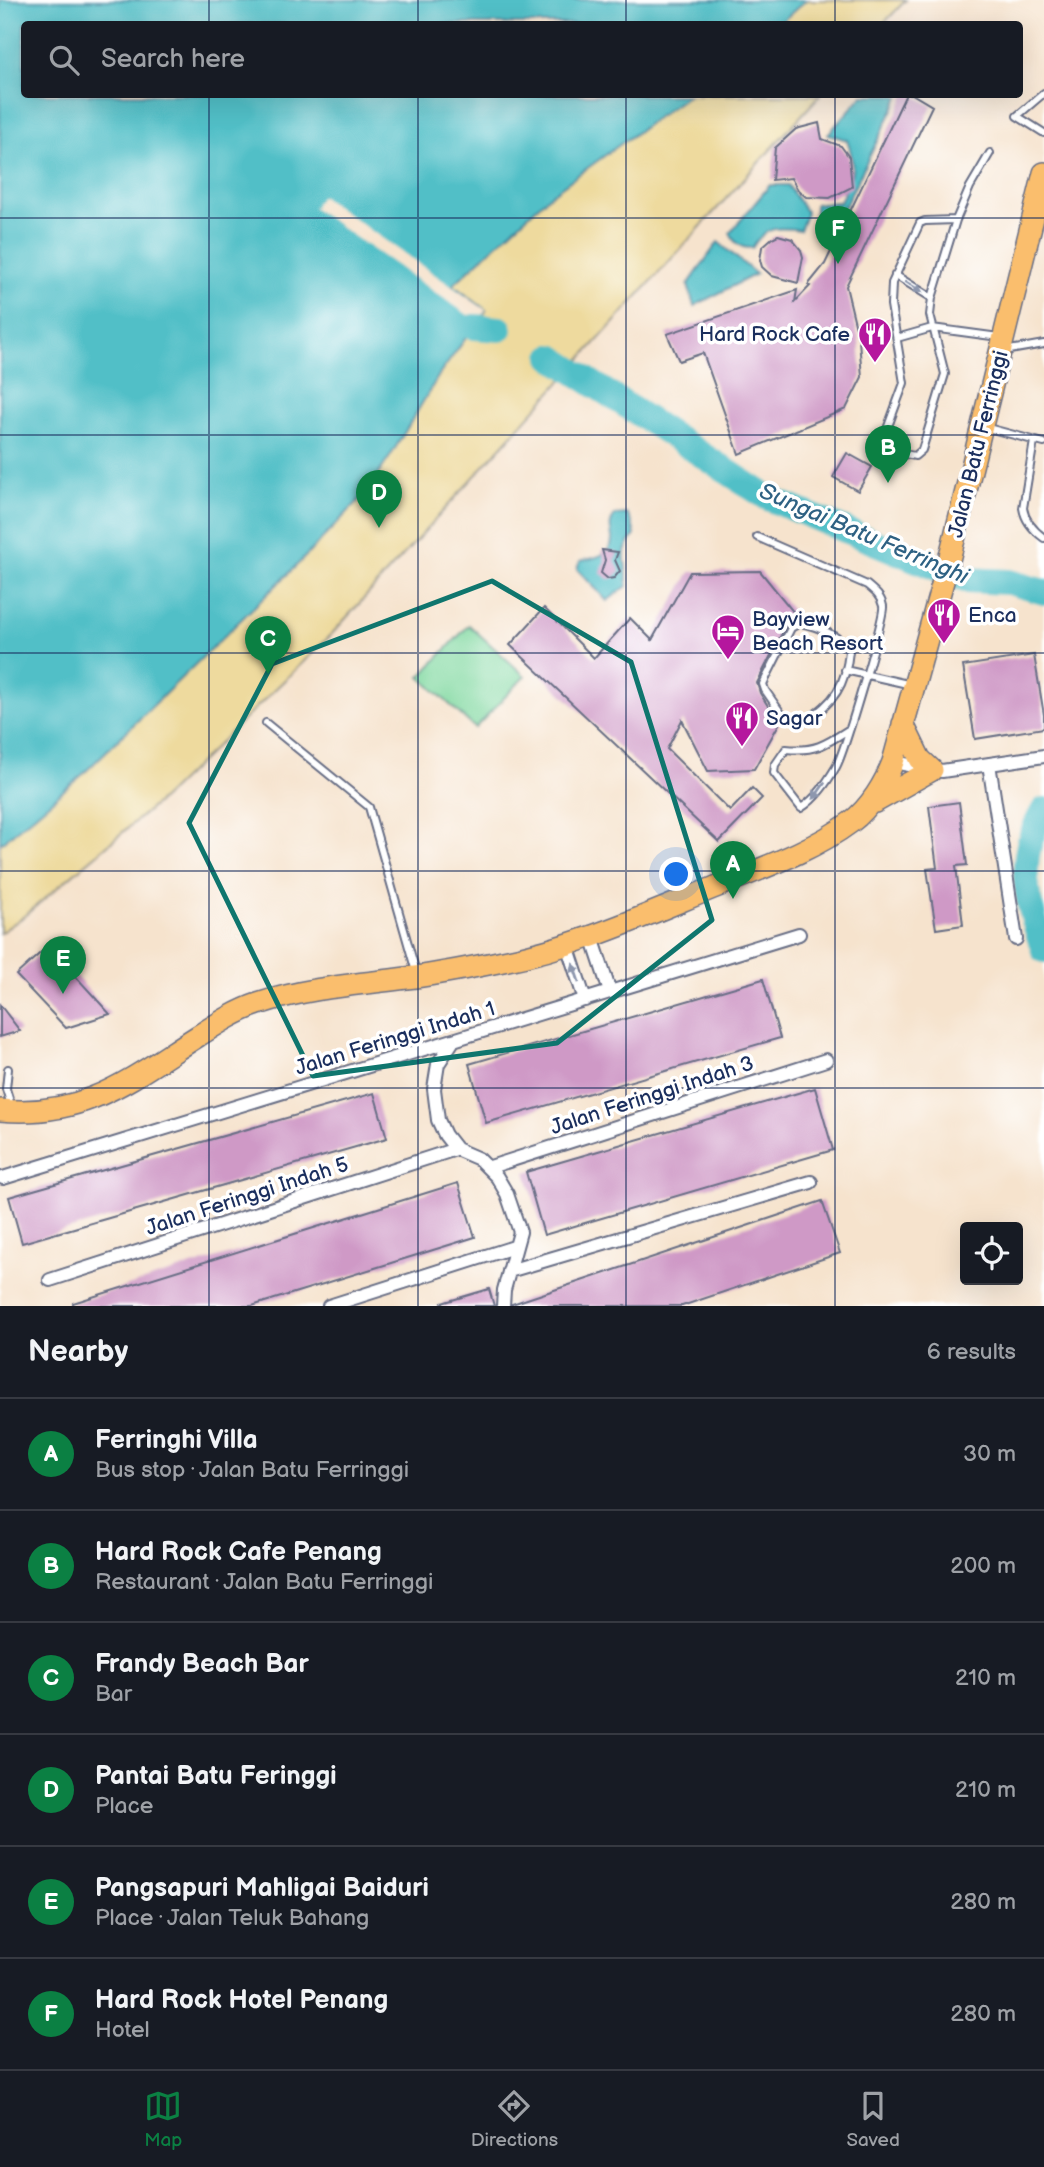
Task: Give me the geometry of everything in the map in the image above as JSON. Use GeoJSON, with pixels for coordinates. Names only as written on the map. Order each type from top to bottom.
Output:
{"type":"FeatureCollection","features":[{"type":"Feature","properties":{"kind":"main road","name":"Jalan Batu Ferringgi"},"geometry":{"type":"LineString","coordinates":[[9,1111],[61,1108],[114,1090],[206,1031],[254,1005],[326,988],[417,977],[506,961],[592,937],[761,869],[834,834],[854,820],[888,775],[893,762],[950,555],[1044,173]]}},
{"type":"Feature","properties":{"kind":"main road"},"geometry":{"type":"LineString","coordinates":[[865,808],[932,770],[920,758],[903,724]]}},
{"type":"Feature","properties":{"kind":"street"},"geometry":{"type":"LineString","coordinates":[[893,762],[942,771],[1044,756]]}},
{"type":"Feature","properties":{"kind":"street"},"geometry":{"type":"LineString","coordinates":[[989,764],[1016,939]]}},
{"type":"Feature","properties":{"kind":"street","name":"Jalan Feringgi Indah 1"},"geometry":{"type":"LineString","coordinates":[[3,1178],[799,934]]}},
{"type":"Feature","properties":{"kind":"street"},"geometry":{"type":"LineString","coordinates":[[592,937],[610,992]]}},
{"type":"Feature","properties":{"kind":"street"},"geometry":{"type":"LineString","coordinates":[[567,945],[585,1000]]}},
{"type":"Feature","properties":{"kind":"street"},"geometry":{"type":"LineString","coordinates":[[453,1040],[438,1065],[434,1088],[438,1120],[456,1149],[490,1167],[507,1194],[520,1232],[504,1290],[503,1306]]}},
{"type":"Feature","properties":{"kind":"street","name":"Jalan Feringgi Indah 3"},"geometry":{"type":"LineString","coordinates":[[490,1167],[826,1060]]}},
{"type":"Feature","properties":{"kind":"street","name":"Jalan Feringgi Indah 5"},"geometry":{"type":"LineString","coordinates":[[50,1280],[456,1149]]}},
{"type":"Feature","properties":{"kind":"street"},"geometry":{"type":"LineString","coordinates":[[509,1271],[811,1182]]}},
{"type":"Feature","properties":{"kind":"street"},"geometry":{"type":"LineString","coordinates":[[329,1306],[514,1247]]}},
{"type":"Feature","properties":{"kind":"lane"},"geometry":{"type":"LineString","coordinates":[[1044,93],[1017,116],[1044,133]]}},
{"type":"Feature","properties":{"kind":"lane"},"geometry":{"type":"LineString","coordinates":[[956,220],[925,220],[920,223],[895,275],[891,296],[904,383],[883,440],[888,446],[915,457],[922,450],[945,374],[932,328],[932,298],[956,220],[970,187],[990,153]]}},
{"type":"Feature","properties":{"kind":"lane"},"geometry":{"type":"LineString","coordinates":[[895,275],[932,298]]}},
{"type":"Feature","properties":{"kind":"lane"},"geometry":{"type":"LineString","coordinates":[[897,338],[932,328],[1003,344],[1044,344]]}},
{"type":"Feature","properties":{"kind":"lane"},"geometry":{"type":"LineString","coordinates":[[982,426],[1044,443]]}},
{"type":"Feature","properties":{"kind":"lane"},"geometry":{"type":"LineString","coordinates":[[1034,440],[1023,508],[1024,516],[1031,527],[1044,538]]}},
{"type":"Feature","properties":{"kind":"lane"},"geometry":{"type":"LineString","coordinates":[[757,537],[867,585],[878,594],[884,607],[882,621],[865,675],[848,730],[837,765],[812,802],[801,808],[774,772],[775,765],[786,749],[804,751],[825,745],[848,730]]}},
{"type":"Feature","properties":{"kind":"lane"},"geometry":{"type":"LineString","coordinates":[[797,624],[815,626],[845,645],[849,654],[845,670],[840,690],[824,709],[805,721],[783,716],[763,687],[791,628],[797,624]]}},
{"type":"Feature","properties":{"kind":"lane"},"geometry":{"type":"LineString","coordinates":[[845,670],[914,685]]}},
{"type":"Feature","properties":{"kind":"lane"},"geometry":{"type":"LineString","coordinates":[[266,723],[369,807],[417,977]]}},
{"type":"Feature","properties":{"kind":"lane"},"geometry":{"type":"LineString","coordinates":[[8,1069],[6,1088],[12,1105],[9,1111]]}},
{"type":"Feature","properties":{"kind":"highlighted area"},"geometry":{"type":"Polygon","coordinates":[[[492,581],[631,662],[712,920],[557,1043],[313,1076],[189,823],[272,664],[492,581]]]}},
{"type":"Feature","properties":{"kind":"green space"},"geometry":{"type":"Polygon","coordinates":[[[469,625],[525,676],[475,728],[420,677],[469,625]]]}},
{"type":"Feature","properties":{"kind":"sand"},"geometry":{"type":"Polygon","coordinates":[[[806,0],[906,0],[886,21],[782,21],[806,0]]]}},
{"type":"Feature","properties":{"kind":"sand"},"geometry":{"type":"Polygon","coordinates":[[[684,98],[817,98],[329,637],[164,797],[23,917],[0,933],[0,844],[83,774],[300,562],[364,495],[439,375],[486,311],[453,285],[549,196],[684,98]]]}},
{"type":"Feature","properties":{"kind":"water"},"geometry":{"type":"Polygon","coordinates":[[[0,0],[806,0],[782,21],[21,21],[21,98],[684,98],[549,196],[453,285],[486,310],[439,375],[364,495],[300,562],[83,774],[0,844],[0,0]]]}},
{"type":"Feature","properties":{"kind":"water"},"geometry":{"type":"Polygon","coordinates":[[[860,98],[899,98],[830,236],[815,227],[815,204],[840,202],[850,179],[852,158],[847,140],[828,134],[860,98]]]}},
{"type":"Feature","properties":{"kind":"water"},"geometry":{"type":"Polygon","coordinates":[[[770,185],[788,185],[807,213],[800,230],[772,230],[762,235],[752,248],[741,246],[730,233],[770,185]]]}},
{"type":"Feature","properties":{"kind":"water"},"geometry":{"type":"Polygon","coordinates":[[[718,242],[756,274],[694,306],[688,285],[718,242]]]}},
{"type":"Feature","properties":{"kind":"water"},"geometry":{"type":"Polygon","coordinates":[[[627,514],[635,535],[625,554],[627,586],[607,601],[577,569],[580,561],[601,555],[609,549],[613,518],[615,515],[627,514]]]}},
{"type":"Feature","properties":{"kind":"pier"},"geometry":{"type":"Polygon","coordinates":[[[321,196],[486,310],[478,322],[313,208],[321,196]]]}},
{"type":"Feature","properties":{"kind":"building"},"geometry":{"type":"Polygon","coordinates":[[[904,98],[919,98],[932,106],[846,286],[859,340],[862,377],[846,409],[739,454],[703,353],[679,361],[667,334],[797,290],[795,302],[825,264],[904,98]]]}},
{"type":"Feature","properties":{"kind":"building"},"geometry":{"type":"Polygon","coordinates":[[[819,123],[822,139],[841,146],[849,157],[852,187],[830,198],[806,197],[791,178],[772,180],[775,148],[796,129],[819,123]]]}},
{"type":"Feature","properties":{"kind":"building"},"geometry":{"type":"Polygon","coordinates":[[[778,235],[792,239],[801,250],[803,257],[798,283],[772,276],[762,267],[762,247],[778,235]]]}},
{"type":"Feature","properties":{"kind":"building"},"geometry":{"type":"Polygon","coordinates":[[[847,453],[872,467],[858,491],[833,477],[847,453]]]}},
{"type":"Feature","properties":{"kind":"building"},"geometry":{"type":"Polygon","coordinates":[[[602,550],[618,552],[615,560],[620,571],[614,578],[608,579],[601,573],[605,560],[602,550]]]}},
{"type":"Feature","properties":{"kind":"building"},"geometry":{"type":"Polygon","coordinates":[[[760,571],[795,614],[786,625],[757,683],[779,724],[754,769],[708,771],[682,720],[667,749],[730,811],[752,788],[762,798],[719,842],[510,645],[544,608],[594,658],[630,618],[652,640],[690,572],[760,571]]]}},
{"type":"Feature","properties":{"kind":"building"},"geometry":{"type":"Polygon","coordinates":[[[1034,655],[1044,728],[975,739],[963,666],[1034,655]]]}},
{"type":"Feature","properties":{"kind":"building"},"geometry":{"type":"Polygon","coordinates":[[[959,802],[967,865],[956,866],[963,925],[936,929],[927,869],[937,868],[929,806],[959,802]]]}},
{"type":"Feature","properties":{"kind":"building"},"geometry":{"type":"Polygon","coordinates":[[[48,946],[110,1014],[66,1028],[16,975],[48,946]]]}},
{"type":"Feature","properties":{"kind":"building"},"geometry":{"type":"Polygon","coordinates":[[[763,979],[780,1038],[486,1123],[469,1064],[763,979]]]}},
{"type":"Feature","properties":{"kind":"building"},"geometry":{"type":"Polygon","coordinates":[[[0,1005],[20,1031],[0,1037],[0,1005]]]}},
{"type":"Feature","properties":{"kind":"building"},"geometry":{"type":"Polygon","coordinates":[[[815,1088],[833,1150],[544,1235],[526,1172],[815,1088]]]}},
{"type":"Feature","properties":{"kind":"building"},"geometry":{"type":"Polygon","coordinates":[[[374,1093],[387,1138],[22,1243],[9,1197],[374,1093]]]}},
{"type":"Feature","properties":{"kind":"building"},"geometry":{"type":"Polygon","coordinates":[[[458,1183],[475,1237],[252,1306],[73,1306],[73,1303],[458,1183]]]}},
{"type":"Feature","properties":{"kind":"building"},"geometry":{"type":"Polygon","coordinates":[[[822,1201],[840,1253],[682,1306],[512,1306],[512,1304],[822,1201]]]}},
{"type":"Feature","properties":{"kind":"building"},"geometry":{"type":"Polygon","coordinates":[[[489,1289],[494,1306],[443,1306],[442,1303],[489,1289]]]}},
{"type":"Feature","properties":{"kind":"waterway","name":"Sungai Batu Ferringhi"},"geometry":{"type":"LineString","coordinates":[[474,327],[500,329]]}},
{"type":"Feature","properties":{"kind":"waterway","name":"Sungai Batu Ferringhi"},"geometry":{"type":"LineString","coordinates":[[552,357],[768,498],[965,580],[1009,582],[1044,592]]}},
{"type":"Feature","properties":{"kind":"waterway","name":"Sungai Batu Ferringhi"},"geometry":{"type":"LineString","coordinates":[[1044,810],[1035,828],[1026,863],[1028,896],[1044,950]]}},
{"type":"Feature","properties":{"kind":"place","name":"Hard Rock Hotel Penang"},"geometry":{"type":"Point","coordinates":[838,264]}},
{"type":"Feature","properties":{"kind":"place","name":"Hard Rock Cafe"},"geometry":{"type":"Point","coordinates":[875,364]}},
{"type":"Feature","properties":{"kind":"place","name":"Hard Rock Cafe Penang"},"geometry":{"type":"Point","coordinates":[888,483]}},
{"type":"Feature","properties":{"kind":"place","name":"Pantai Batu Feringgi"},"geometry":{"type":"Point","coordinates":[379,528]}},
{"type":"Feature","properties":{"kind":"place","name":"Enca"},"geometry":{"type":"Point","coordinates":[944,645]}},
{"type":"Feature","properties":{"kind":"place","name":"Bayview Beach Resort"},"geometry":{"type":"Point","coordinates":[728,661]}},
{"type":"Feature","properties":{"kind":"place","name":"Frandy Beach Bar"},"geometry":{"type":"Point","coordinates":[268,674]}},
{"type":"Feature","properties":{"kind":"place","name":"Sagar"},"geometry":{"type":"Point","coordinates":[742,748]}},
{"type":"Feature","properties":{"kind":"place","name":"Ferringhi Villa"},"geometry":{"type":"Point","coordinates":[733,899]}},
{"type":"Feature","properties":{"kind":"place","name":"Pangsapuri Mahligai Baiduri"},"geometry":{"type":"Point","coordinates":[63,994]}}]}
